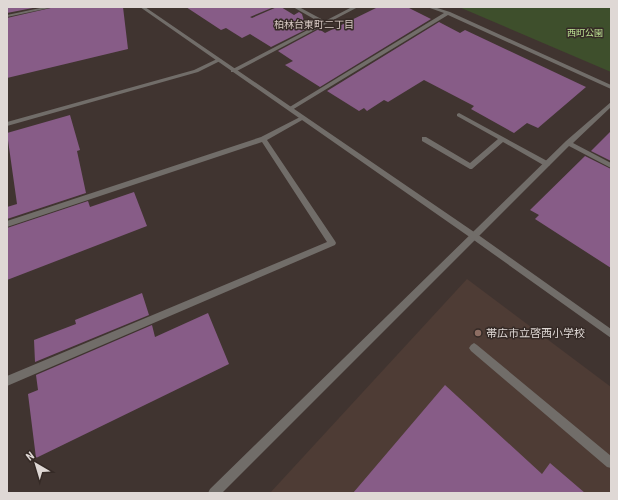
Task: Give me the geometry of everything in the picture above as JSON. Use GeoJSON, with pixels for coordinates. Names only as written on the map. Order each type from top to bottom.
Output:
{"type":"FeatureCollection","features":[{"type":"Feature","properties":{"kind":"street"},"geometry":{"type":"LineString","coordinates":[[7,16],[52,7]]}},
{"type":"Feature","properties":{"kind":"street"},"geometry":{"type":"LineString","coordinates":[[142,7],[474,236],[611,334]]}},
{"type":"Feature","properties":{"kind":"street"},"geometry":{"type":"LineString","coordinates":[[295,7],[325,23]]}},
{"type":"Feature","properties":{"kind":"street"},"geometry":{"type":"LineString","coordinates":[[233,71],[356,7]]}},
{"type":"Feature","properties":{"kind":"street"},"geometry":{"type":"LineString","coordinates":[[429,7],[448,13],[611,87]]}},
{"type":"Feature","properties":{"kind":"street"},"geometry":{"type":"LineString","coordinates":[[290,109],[448,13]]}},
{"type":"Feature","properties":{"kind":"street"},"geometry":{"type":"LineString","coordinates":[[7,124],[196,71],[219,60]]}},
{"type":"Feature","properties":{"kind":"street"},"geometry":{"type":"LineString","coordinates":[[214,493],[547,164],[611,104]]}},
{"type":"Feature","properties":{"kind":"street"},"geometry":{"type":"LineString","coordinates":[[460,115],[547,164]]}},
{"type":"Feature","properties":{"kind":"street"},"geometry":{"type":"LineString","coordinates":[[7,224],[263,139],[302,118]]}},
{"type":"Feature","properties":{"kind":"street"},"geometry":{"type":"LineString","coordinates":[[424,138],[470,167],[502,139]]}},
{"type":"Feature","properties":{"kind":"street"},"geometry":{"type":"LineString","coordinates":[[7,381],[332,243],[263,139]]}},
{"type":"Feature","properties":{"kind":"street"},"geometry":{"type":"LineString","coordinates":[[568,144],[611,166]]}},
{"type":"Feature","properties":{"kind":"street"},"geometry":{"type":"LineString","coordinates":[[474,348],[611,463]]}},
{"type":"Feature","properties":{"kind":"shaded area","name":"帯広市立啓西小学校"},"geometry":{"type":"Polygon","coordinates":[[[467,279],[611,387],[611,493],[270,493],[467,279]]]}},
{"type":"Feature","properties":{"kind":"green space","name":"西町公園"},"geometry":{"type":"Polygon","coordinates":[[[459,7],[611,7],[611,72],[459,7]]]}},
{"type":"Feature","properties":{"kind":"building"},"geometry":{"type":"Polygon","coordinates":[[[7,7],[38,7],[7,13],[7,7]]]}},
{"type":"Feature","properties":{"kind":"building"},"geometry":{"type":"Polygon","coordinates":[[[55,7],[123,7],[128,49],[7,78],[7,18],[55,7]]]}},
{"type":"Feature","properties":{"kind":"building"},"geometry":{"type":"Polygon","coordinates":[[[186,7],[274,7],[250,17],[252,18],[277,7],[281,7],[294,15],[299,12],[302,14],[304,21],[313,26],[271,47],[250,34],[242,38],[226,28],[221,30],[186,7]]]}},
{"type":"Feature","properties":{"kind":"building"},"geometry":{"type":"Polygon","coordinates":[[[378,7],[407,7],[431,19],[320,87],[285,65],[293,61],[278,51],[319,29],[325,33],[378,7]]]}},
{"type":"Feature","properties":{"kind":"building"},"geometry":{"type":"Polygon","coordinates":[[[439,22],[460,33],[465,30],[586,87],[538,128],[527,123],[514,133],[471,109],[474,106],[424,80],[388,102],[384,100],[367,111],[364,108],[359,111],[327,91],[439,22]]]}},
{"type":"Feature","properties":{"kind":"building"},"geometry":{"type":"Polygon","coordinates":[[[70,115],[80,150],[77,151],[86,193],[7,219],[7,207],[17,204],[7,133],[70,115]]]}},
{"type":"Feature","properties":{"kind":"building"},"geometry":{"type":"Polygon","coordinates":[[[611,131],[611,161],[591,151],[611,131]]]}},
{"type":"Feature","properties":{"kind":"building"},"geometry":{"type":"Polygon","coordinates":[[[585,156],[611,169],[611,268],[535,219],[539,215],[530,210],[585,156]]]}},
{"type":"Feature","properties":{"kind":"building"},"geometry":{"type":"Polygon","coordinates":[[[134,192],[147,226],[7,280],[7,228],[88,201],[90,207],[134,192]]]}},
{"type":"Feature","properties":{"kind":"building"},"geometry":{"type":"Polygon","coordinates":[[[142,293],[149,315],[35,362],[34,340],[76,324],[75,320],[142,293]]]}},
{"type":"Feature","properties":{"kind":"building"},"geometry":{"type":"Polygon","coordinates":[[[208,313],[229,364],[36,458],[28,394],[38,390],[36,375],[152,325],[155,337],[208,313]]]}},
{"type":"Feature","properties":{"kind":"building"},"geometry":{"type":"Polygon","coordinates":[[[445,385],[542,474],[550,463],[585,493],[353,493],[445,385]]]}},
{"type":"Feature","properties":{"kind":"place","name":"帯広市立啓西小学校"},"geometry":{"type":"Point","coordinates":[478,333]}},
{"type":"Feature","properties":{"kind":"district","name":"柏林台東町二丁目"},"geometry":{"type":"Point","coordinates":[314,24]}}]}
